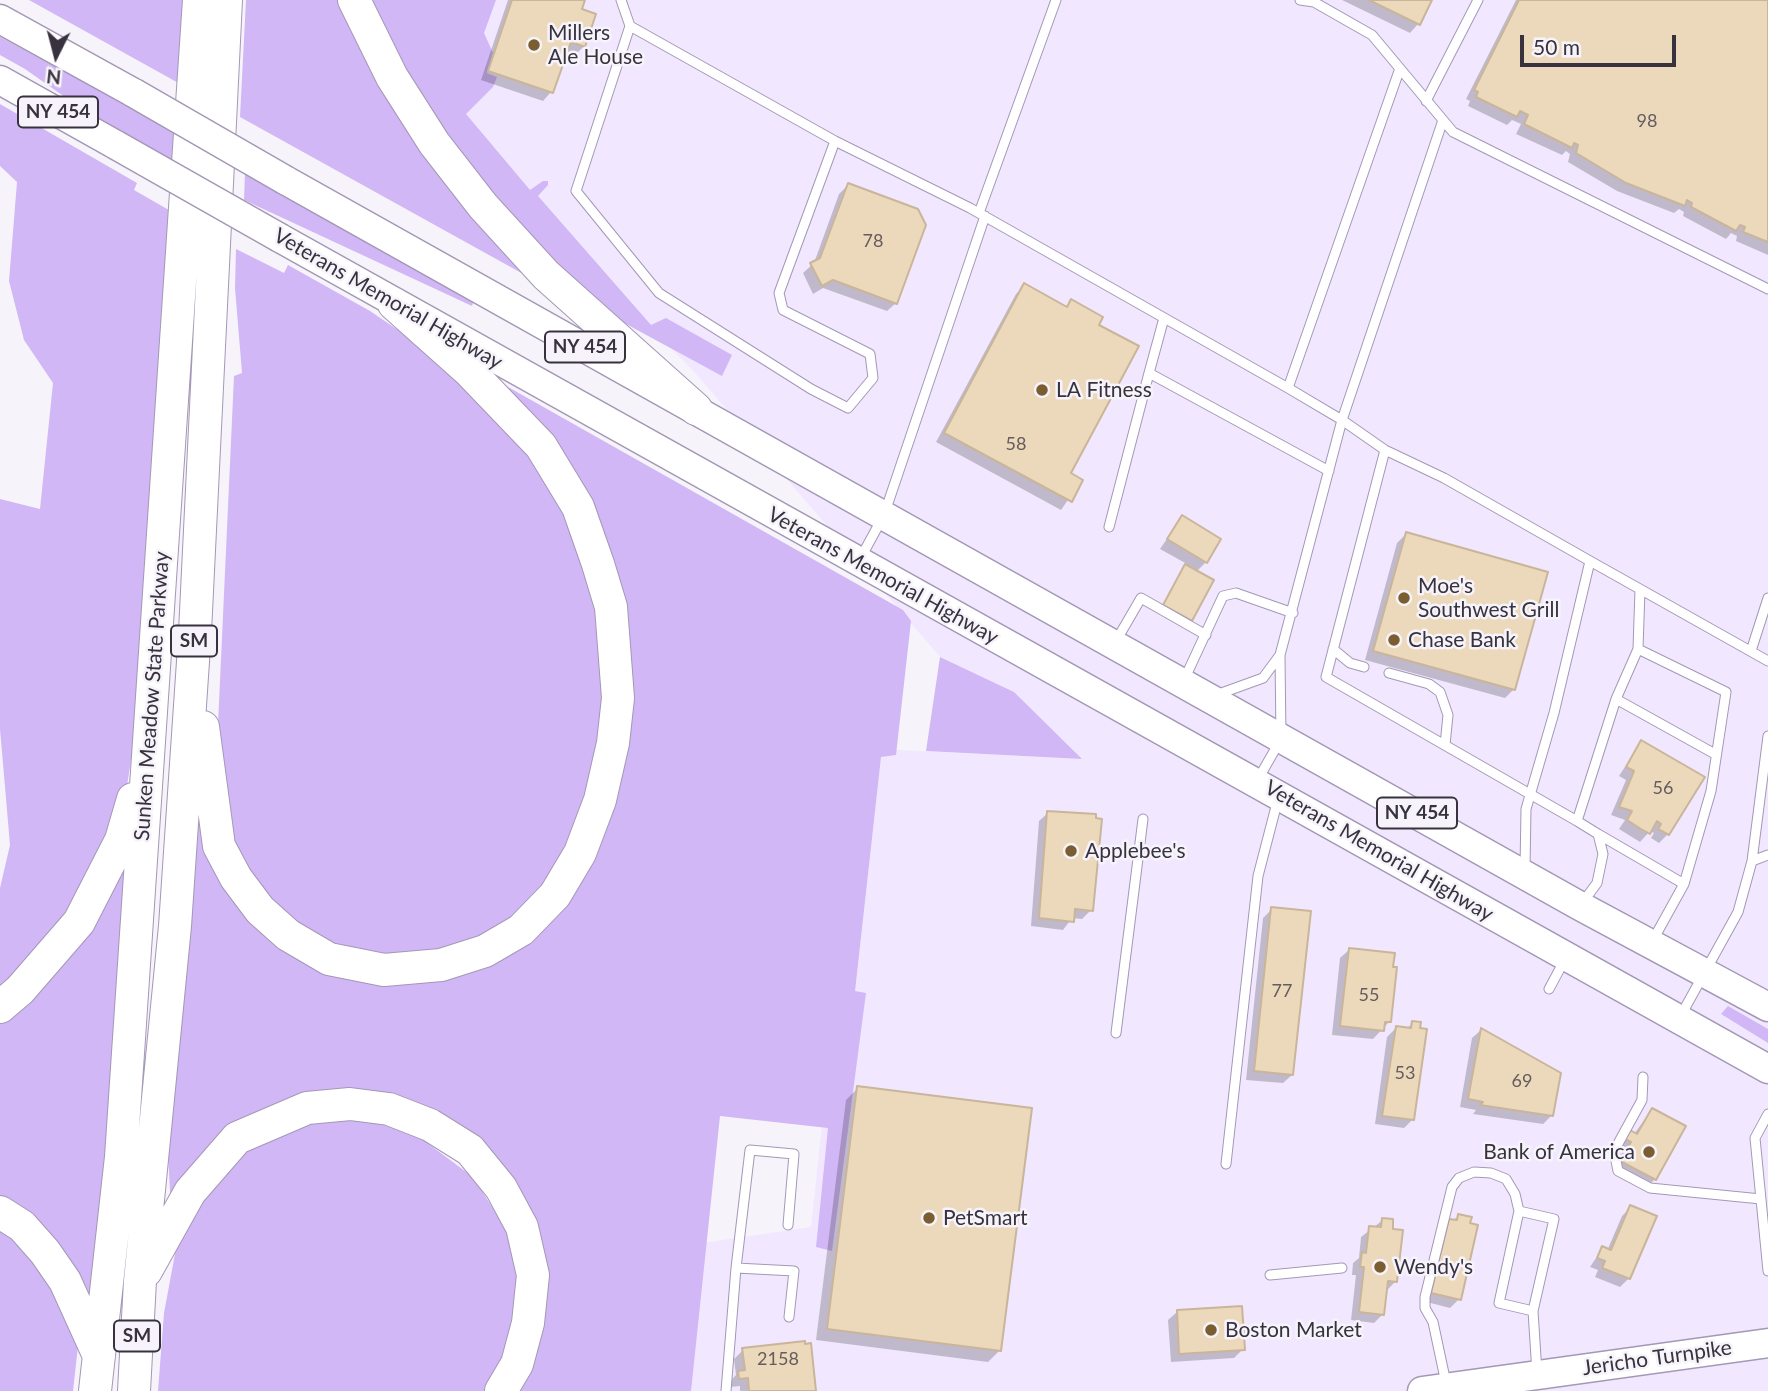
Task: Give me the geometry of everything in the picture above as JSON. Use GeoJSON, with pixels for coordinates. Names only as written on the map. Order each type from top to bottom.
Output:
{"type":"FeatureCollection","features":[{"type":"Feature","properties":{"kind":"highway","name":"Sunken Meadow State Parkway"},"geometry":{"type":"LineString","coordinates":[[95,1391],[121,1157],[199,0]]}},
{"type":"Feature","properties":{"kind":"highway","name":"Sunken Meadow State Parkway"},"geometry":{"type":"LineString","coordinates":[[134,1391],[140,1281],[175,926],[195,632],[226,0]]}},
{"type":"Feature","properties":{"kind":"highway"},"geometry":{"type":"LineString","coordinates":[[354,0],[399,88],[434,143],[483,206],[546,275],[696,409]]}},
{"type":"Feature","properties":{"kind":"highway"},"geometry":{"type":"LineString","coordinates":[[195,632],[204,744],[219,846],[236,878],[261,910],[288,935],[329,959],[384,970],[440,965],[485,951],[521,930],[555,895],[580,853],[600,800],[612,743],[618,698],[611,607],[578,507],[541,446],[468,370],[394,304]]}},
{"type":"Feature","properties":{"kind":"highway"},"geometry":{"type":"LineString","coordinates":[[0,1007],[51,957],[79,922],[121,840],[149,743]]}},
{"type":"Feature","properties":{"kind":"highway"},"geometry":{"type":"LineString","coordinates":[[140,1281],[190,1192],[236,1138],[307,1108],[350,1104],[389,1109],[430,1125],[470,1150],[501,1188],[522,1227],[533,1275],[527,1323],[517,1364],[501,1391]]}},
{"type":"Feature","properties":{"kind":"highway"},"geometry":{"type":"LineString","coordinates":[[0,1212],[23,1226],[65,1281],[99,1356]]}},
{"type":"Feature","properties":{"kind":"main road","name":"NY 454"},"geometry":{"type":"LineString","coordinates":[[0,19],[1281,739],[1580,906],[1768,1007]]}},
{"type":"Feature","properties":{"kind":"main road","name":"Veterans Memorial Highway"},"geometry":{"type":"LineString","coordinates":[[0,80],[394,304],[858,563],[1268,787],[1768,1069]]}},
{"type":"Feature","properties":{"kind":"main road","name":"Jericho Turnpike"},"geometry":{"type":"LineString","coordinates":[[1434,1389],[1768,1343]]}},
{"type":"Feature","properties":{"kind":"lane"},"geometry":{"type":"LineString","coordinates":[[621,0],[630,26],[576,191],[659,293],[811,390],[848,408],[873,377],[870,354],[783,310],[779,293],[835,141]]}},
{"type":"Feature","properties":{"kind":"lane"},"geometry":{"type":"LineString","coordinates":[[858,563],[884,515],[1056,0]]}},
{"type":"Feature","properties":{"kind":"lane"},"geometry":{"type":"LineString","coordinates":[[1300,0],[1314,2],[1372,35],[1399,71],[1453,132],[1768,289]]}},
{"type":"Feature","properties":{"kind":"lane"},"geometry":{"type":"LineString","coordinates":[[1426,101],[1478,0]]}},
{"type":"Feature","properties":{"kind":"lane"},"geometry":{"type":"LineString","coordinates":[[630,26],[835,141],[982,215],[1288,388],[1342,420],[1385,450],[1444,478],[1768,661]]}},
{"type":"Feature","properties":{"kind":"lane"},"geometry":{"type":"LineString","coordinates":[[1288,388],[1399,71]]}},
{"type":"Feature","properties":{"kind":"lane"},"geometry":{"type":"LineString","coordinates":[[1226,1164],[1268,787],[1281,739],[1280,655],[1342,420],[1443,120]]}},
{"type":"Feature","properties":{"kind":"lane"},"geometry":{"type":"LineString","coordinates":[[1109,527],[1164,318]]}},
{"type":"Feature","properties":{"kind":"lane"},"geometry":{"type":"LineString","coordinates":[[1149,373],[1329,471]]}},
{"type":"Feature","properties":{"kind":"lane"},"geometry":{"type":"LineString","coordinates":[[1385,450],[1326,677],[1684,884]]}},
{"type":"Feature","properties":{"kind":"lane"},"geometry":{"type":"LineString","coordinates":[[1525,873],[1526,809],[1554,713],[1590,561]]}},
{"type":"Feature","properties":{"kind":"lane"},"geometry":{"type":"LineString","coordinates":[[1577,821],[1616,699],[1638,649],[1640,589]]}},
{"type":"Feature","properties":{"kind":"lane"},"geometry":{"type":"LineString","coordinates":[[1183,682],[1223,596],[1236,593],[1293,613]]}},
{"type":"Feature","properties":{"kind":"lane"},"geometry":{"type":"LineString","coordinates":[[1115,645],[1141,598],[1206,635]]}},
{"type":"Feature","properties":{"kind":"lane"},"geometry":{"type":"LineString","coordinates":[[1751,651],[1768,598]]}},
{"type":"Feature","properties":{"kind":"lane"},"geometry":{"type":"LineString","coordinates":[[1333,649],[1350,663],[1364,667]]}},
{"type":"Feature","properties":{"kind":"lane"},"geometry":{"type":"LineString","coordinates":[[1638,649],[1726,692],[1711,791],[1684,884],[1651,944]]}},
{"type":"Feature","properties":{"kind":"lane"},"geometry":{"type":"LineString","coordinates":[[1210,697],[1240,689],[1262,678],[1280,655]]}},
{"type":"Feature","properties":{"kind":"lane"},"geometry":{"type":"LineString","coordinates":[[1389,673],[1429,684],[1440,691],[1448,715],[1446,745]]}},
{"type":"Feature","properties":{"kind":"lane"},"geometry":{"type":"LineString","coordinates":[[1616,699],[1715,754]]}},
{"type":"Feature","properties":{"kind":"lane"},"geometry":{"type":"LineString","coordinates":[[1678,1019],[1738,912],[1752,861],[1768,736]]}},
{"type":"Feature","properties":{"kind":"lane"},"geometry":{"type":"LineString","coordinates":[[1116,1033],[1143,819]]}},
{"type":"Feature","properties":{"kind":"lane"},"geometry":{"type":"LineString","coordinates":[[1580,906],[1597,883],[1604,854],[1598,834]]}},
{"type":"Feature","properties":{"kind":"lane"},"geometry":{"type":"LineString","coordinates":[[1752,861],[1768,855]]}},
{"type":"Feature","properties":{"kind":"lane"},"geometry":{"type":"LineString","coordinates":[[1549,989],[1567,956]]}},
{"type":"Feature","properties":{"kind":"lane"},"geometry":{"type":"LineString","coordinates":[[1643,1077],[1642,1100],[1615,1151],[1618,1171],[1650,1188],[1761,1199]]}},
{"type":"Feature","properties":{"kind":"lane"},"geometry":{"type":"LineString","coordinates":[[1768,1114],[1755,1138],[1768,1271]]}},
{"type":"Feature","properties":{"kind":"lane"},"geometry":{"type":"LineString","coordinates":[[726,1391],[736,1268],[750,1150],[794,1154],[788,1224]]}},
{"type":"Feature","properties":{"kind":"lane"},"geometry":{"type":"LineString","coordinates":[[1434,1389],[1425,1297],[1452,1187],[1459,1178],[1474,1172],[1491,1173],[1506,1179],[1516,1194],[1519,1211],[1499,1303],[1533,1311]]}},
{"type":"Feature","properties":{"kind":"lane"},"geometry":{"type":"LineString","coordinates":[[1519,1211],[1554,1219],[1533,1311],[1538,1375]]}},
{"type":"Feature","properties":{"kind":"lane"},"geometry":{"type":"LineString","coordinates":[[736,1268],[794,1271],[789,1317]]}},
{"type":"Feature","properties":{"kind":"lane"},"geometry":{"type":"LineString","coordinates":[[1270,1275],[1342,1268]]}},
{"type":"Feature","properties":{"kind":"shaded area"},"geometry":{"type":"Polygon","coordinates":[[[29,0],[186,0],[182,85],[29,0]]]}},
{"type":"Feature","properties":{"kind":"shaded area"},"geometry":{"type":"Polygon","coordinates":[[[246,0],[342,0],[525,275],[240,117],[246,0]]]}},
{"type":"Feature","properties":{"kind":"shaded area"},"geometry":{"type":"Polygon","coordinates":[[[364,0],[496,0],[484,33],[493,53],[487,73],[497,77],[493,87],[466,114],[530,190],[543,181],[548,181],[548,185],[538,196],[651,325],[666,318],[732,355],[722,376],[615,318],[546,255],[451,154],[364,0]]]}},
{"type":"Feature","properties":{"kind":"shaded area"},"geometry":{"type":"Polygon","coordinates":[[[480,0],[1768,0],[1768,1391],[659,1391],[674,1247],[811,1227],[862,748],[1080,759],[1014,692],[940,657],[697,375],[442,111],[480,0]]]}},
{"type":"Feature","properties":{"kind":"shaded area"},"geometry":{"type":"Polygon","coordinates":[[[0,37],[179,133],[177,163],[89,114],[25,69],[0,55],[0,37]]]}},
{"type":"Feature","properties":{"kind":"shaded area"},"geometry":{"type":"Polygon","coordinates":[[[0,104],[137,183],[134,190],[181,217],[137,722],[126,792],[96,869],[58,933],[0,994],[0,888],[10,845],[0,729],[0,499],[40,509],[53,383],[24,340],[9,281],[17,182],[0,166],[0,104]]]}},
{"type":"Feature","properties":{"kind":"shaded area"},"geometry":{"type":"Polygon","coordinates":[[[245,172],[371,245],[374,242],[474,300],[472,306],[244,200],[245,172]]]}},
{"type":"Feature","properties":{"kind":"shaded area"},"geometry":{"type":"Polygon","coordinates":[[[236,249],[284,273],[288,265],[370,311],[442,360],[491,410],[563,497],[598,589],[606,673],[598,761],[570,845],[532,906],[486,938],[428,959],[374,958],[316,941],[263,902],[228,843],[216,768],[234,376],[242,373],[235,288],[236,249]]]}},
{"type":"Feature","properties":{"kind":"shaded area"},"geometry":{"type":"Polygon","coordinates":[[[501,383],[903,610],[911,621],[896,755],[881,757],[855,991],[866,993],[832,1251],[816,1247],[828,1128],[720,1116],[691,1391],[512,1391],[541,1306],[489,1151],[312,1097],[171,1209],[168,1154],[201,787],[205,826],[336,971],[517,949],[615,784],[601,528],[570,462],[501,383]]]}},
{"type":"Feature","properties":{"kind":"shaded area"},"geometry":{"type":"Polygon","coordinates":[[[940,657],[1014,692],[1082,759],[926,751],[940,657]]]}},
{"type":"Feature","properties":{"kind":"shaded area"},"geometry":{"type":"Polygon","coordinates":[[[132,842],[94,1331],[0,1202],[0,1015],[132,842]]]}},
{"type":"Feature","properties":{"kind":"shaded area"},"geometry":{"type":"Polygon","coordinates":[[[1728,1006],[1768,1029],[1768,1043],[1721,1014],[1728,1006]]]}},
{"type":"Feature","properties":{"kind":"shaded area"},"geometry":{"type":"Polygon","coordinates":[[[308,1119],[399,1122],[473,1177],[515,1243],[521,1309],[499,1377],[488,1391],[158,1391],[164,1313],[177,1243],[198,1197],[242,1147],[308,1119]]]}},
{"type":"Feature","properties":{"kind":"shaded area"},"geometry":{"type":"Polygon","coordinates":[[[0,1226],[30,1245],[79,1337],[73,1391],[0,1391],[0,1226]]]}},
{"type":"Feature","properties":{"kind":"building","name":"Millers Ale House"},"geometry":{"type":"Polygon","coordinates":[[[512,0],[585,0],[582,9],[596,14],[585,47],[571,42],[553,93],[488,71],[512,0]]]}},
{"type":"Feature","properties":{"kind":"building"},"geometry":{"type":"Polygon","coordinates":[[[1369,0],[1432,0],[1420,25],[1369,0]]]}},
{"type":"Feature","properties":{"kind":"building"},"geometry":{"type":"Polygon","coordinates":[[[1519,0],[1768,0],[1768,242],[1743,232],[1745,227],[1740,225],[1736,231],[1691,207],[1692,203],[1687,200],[1685,206],[1626,183],[1576,153],[1578,145],[1574,143],[1572,148],[1524,124],[1528,115],[1520,111],[1517,117],[1476,97],[1478,92],[1474,90],[1519,0]]]}},
{"type":"Feature","properties":{"kind":"building"},"geometry":{"type":"Polygon","coordinates":[[[848,183],[918,209],[926,225],[897,304],[833,280],[822,286],[810,263],[820,258],[848,183]]]}},
{"type":"Feature","properties":{"kind":"building","name":"LA Fitness"},"geometry":{"type":"Polygon","coordinates":[[[1024,283],[1067,307],[1071,299],[1103,317],[1099,325],[1139,346],[1071,473],[1083,480],[1072,502],[944,433],[1024,283]]]}},
{"type":"Feature","properties":{"kind":"building"},"geometry":{"type":"Polygon","coordinates":[[[1182,515],[1221,539],[1207,563],[1167,539],[1182,515]]]}},
{"type":"Feature","properties":{"kind":"building"},"geometry":{"type":"Polygon","coordinates":[[[1406,532],[1548,572],[1515,690],[1373,651],[1406,532]]]}},
{"type":"Feature","properties":{"kind":"building"},"geometry":{"type":"Polygon","coordinates":[[[1185,564],[1214,580],[1192,621],[1163,605],[1185,564]]]}},
{"type":"Feature","properties":{"kind":"building"},"geometry":{"type":"Polygon","coordinates":[[[1641,740],[1705,777],[1669,835],[1658,829],[1661,824],[1657,821],[1650,834],[1641,829],[1627,820],[1632,811],[1619,807],[1634,771],[1626,767],[1641,740]]]}},
{"type":"Feature","properties":{"kind":"building","name":"Applebee's"},"geometry":{"type":"Polygon","coordinates":[[[1047,811],[1096,814],[1096,818],[1102,819],[1093,911],[1075,909],[1074,922],[1039,918],[1047,811]]]}},
{"type":"Feature","properties":{"kind":"building"},"geometry":{"type":"Polygon","coordinates":[[[1271,907],[1311,911],[1293,1075],[1254,1071],[1271,907]]]}},
{"type":"Feature","properties":{"kind":"building"},"geometry":{"type":"Polygon","coordinates":[[[1349,948],[1395,953],[1393,967],[1397,967],[1391,1022],[1385,1022],[1384,1031],[1340,1026],[1349,948]]]}},
{"type":"Feature","properties":{"kind":"building"},"geometry":{"type":"Polygon","coordinates":[[[1412,1021],[1421,1022],[1420,1028],[1427,1029],[1414,1120],[1382,1116],[1396,1026],[1411,1028],[1412,1021]]]}},
{"type":"Feature","properties":{"kind":"building"},"geometry":{"type":"Polygon","coordinates":[[[1481,1028],[1561,1073],[1553,1116],[1480,1105],[1483,1102],[1468,1099],[1481,1028]]]}},
{"type":"Feature","properties":{"kind":"building","name":"PetSmart"},"geometry":{"type":"Polygon","coordinates":[[[857,1086],[1032,1108],[1001,1351],[827,1329],[857,1086]]]}},
{"type":"Feature","properties":{"kind":"building","name":"Bank of America"},"geometry":{"type":"Polygon","coordinates":[[[1652,1108],[1686,1126],[1656,1180],[1620,1161],[1631,1142],[1625,1139],[1630,1130],[1637,1134],[1652,1108]]]}},
{"type":"Feature","properties":{"kind":"building"},"geometry":{"type":"Polygon","coordinates":[[[1630,1205],[1657,1216],[1630,1279],[1602,1268],[1605,1261],[1597,1258],[1602,1246],[1611,1250],[1630,1205]]]}},
{"type":"Feature","properties":{"kind":"building"},"geometry":{"type":"Polygon","coordinates":[[[1458,1214],[1472,1217],[1470,1223],[1478,1225],[1461,1300],[1431,1293],[1449,1219],[1457,1220],[1458,1214]]]}},
{"type":"Feature","properties":{"kind":"building","name":"Wendy's"},"geometry":{"type":"Polygon","coordinates":[[[1382,1218],[1393,1219],[1393,1229],[1403,1230],[1397,1282],[1388,1281],[1384,1315],[1359,1312],[1364,1267],[1360,1267],[1362,1252],[1366,1253],[1369,1226],[1381,1227],[1382,1218]]]}},
{"type":"Feature","properties":{"kind":"building","name":"Boston Market"},"geometry":{"type":"Polygon","coordinates":[[[1242,1306],[1245,1350],[1179,1354],[1177,1310],[1242,1306]]]}},
{"type":"Feature","properties":{"kind":"building"},"geometry":{"type":"Polygon","coordinates":[[[805,1341],[805,1344],[811,1343],[816,1391],[749,1391],[748,1378],[739,1379],[738,1371],[745,1370],[742,1348],[805,1341]]]}},
{"type":"Feature","properties":{"kind":"place","name":"Millers Ale House"},"geometry":{"type":"Point","coordinates":[534,45]}},
{"type":"Feature","properties":{"kind":"place","name":"LA Fitness"},"geometry":{"type":"Point","coordinates":[1042,390]}},
{"type":"Feature","properties":{"kind":"place","name":"Moe's Southwest Grill"},"geometry":{"type":"Point","coordinates":[1404,598]}},
{"type":"Feature","properties":{"kind":"place","name":"Chase Bank"},"geometry":{"type":"Point","coordinates":[1394,640]}},
{"type":"Feature","properties":{"kind":"place","name":"Applebee's"},"geometry":{"type":"Point","coordinates":[1071,851]}},
{"type":"Feature","properties":{"kind":"place","name":"Bank of America"},"geometry":{"type":"Point","coordinates":[1649,1152]}},
{"type":"Feature","properties":{"kind":"place","name":"PetSmart"},"geometry":{"type":"Point","coordinates":[929,1218]}},
{"type":"Feature","properties":{"kind":"place","name":"Wendy's"},"geometry":{"type":"Point","coordinates":[1380,1267]}},
{"type":"Feature","properties":{"kind":"place","name":"Boston Market"},"geometry":{"type":"Point","coordinates":[1211,1330]}}]}
